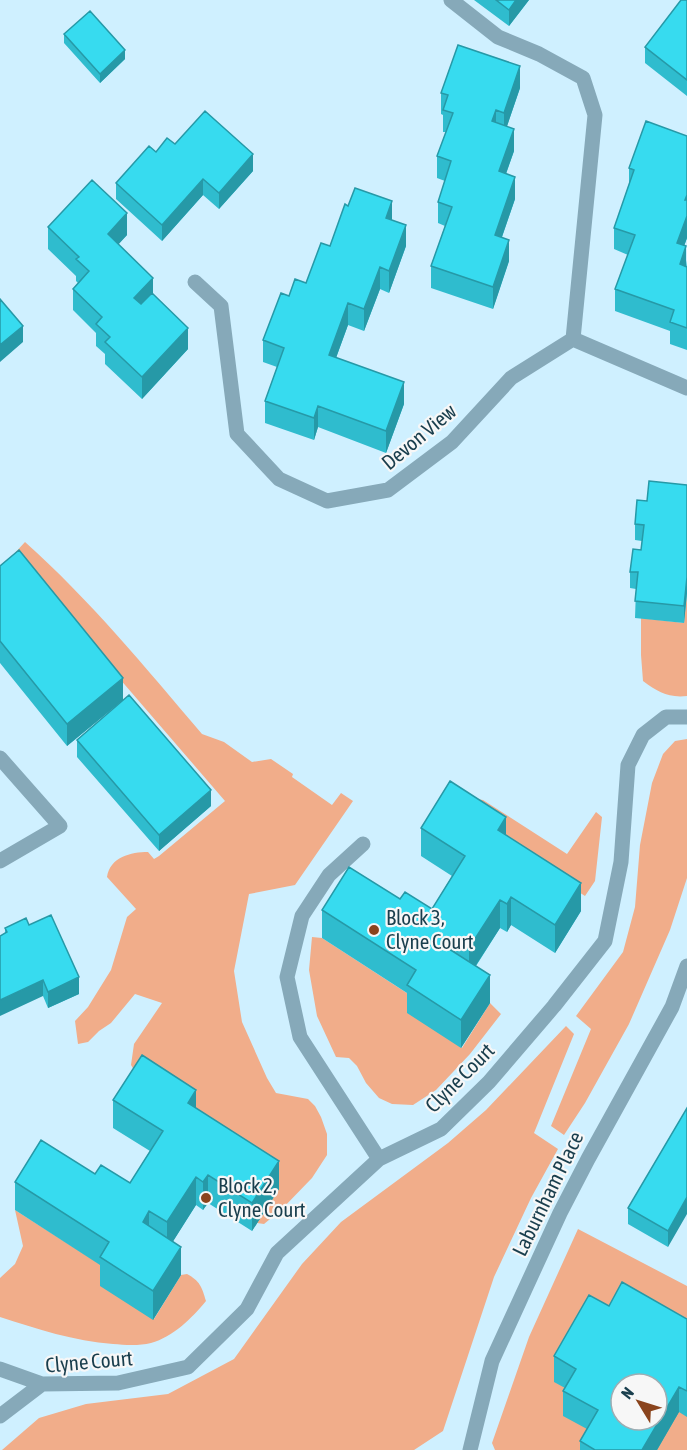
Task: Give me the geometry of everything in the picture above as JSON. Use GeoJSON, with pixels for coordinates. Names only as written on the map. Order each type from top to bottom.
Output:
{"type":"FeatureCollection","features":[{"type":"Feature","properties":{"kind":"street"},"geometry":{"type":"LineString","coordinates":[[451,0],[498,37],[539,54],[583,78],[595,115],[573,339],[687,388]]}},
{"type":"Feature","properties":{"kind":"street","name":"Devon View"},"geometry":{"type":"LineString","coordinates":[[195,282],[221,306],[237,434],[279,479],[327,501],[388,490],[452,442],[511,378],[573,339]]}},
{"type":"Feature","properties":{"kind":"street","name":"Clyne Court"},"geometry":{"type":"LineString","coordinates":[[0,1416],[42,1384],[118,1383],[188,1367],[247,1309],[277,1253],[379,1159],[441,1129],[489,1082],[605,941],[621,862],[628,765],[643,735],[666,717],[687,717]]}},
{"type":"Feature","properties":{"kind":"street"},"geometry":{"type":"LineString","coordinates":[[0,758],[60,826],[0,861]]}},
{"type":"Feature","properties":{"kind":"street"},"geometry":{"type":"LineString","coordinates":[[363,844],[329,875],[302,916],[287,977],[300,1037],[379,1159]]}},
{"type":"Feature","properties":{"kind":"street","name":"Laburnham Place"},"geometry":{"type":"LineString","coordinates":[[470,1450],[492,1361],[560,1213],[672,1008],[687,966]]}},
{"type":"Feature","properties":{"kind":"street"},"geometry":{"type":"LineString","coordinates":[[0,1369],[42,1384]]}},
{"type":"Feature","properties":{"kind":"shaded area"},"geometry":{"type":"Polygon","coordinates":[[[25,542],[95,611],[202,734],[224,742],[252,762],[271,759],[332,805],[341,793],[353,801],[295,885],[249,894],[234,971],[242,1022],[276,1093],[308,1099],[321,1117],[327,1134],[327,1155],[312,1178],[264,1224],[257,1223],[142,1083],[131,1065],[134,1044],[162,1003],[135,994],[111,1023],[88,1042],[78,1044],[75,1021],[88,1007],[111,970],[127,917],[136,909],[107,877],[112,865],[122,857],[135,853],[148,852],[154,859],[225,801],[13,555],[25,542]]]}},
{"type":"Feature","properties":{"kind":"shaded area"},"geometry":{"type":"Polygon","coordinates":[[[687,594],[687,696],[674,696],[659,691],[643,681],[641,618],[684,623],[687,594]]]}},
{"type":"Feature","properties":{"kind":"shaded area"},"geometry":{"type":"Polygon","coordinates":[[[687,739],[687,878],[670,930],[629,1024],[585,1103],[564,1135],[551,1126],[591,1029],[576,1016],[623,952],[635,907],[640,845],[652,783],[663,754],[675,741],[687,739]]]}},
{"type":"Feature","properties":{"kind":"shaded area"},"geometry":{"type":"Polygon","coordinates":[[[460,796],[483,800],[567,854],[596,812],[602,817],[595,881],[585,896],[506,845],[460,796]]]}},
{"type":"Feature","properties":{"kind":"shaded area"},"geometry":{"type":"Polygon","coordinates":[[[312,937],[322,938],[416,999],[462,1048],[490,1003],[501,1014],[470,1054],[436,1090],[413,1105],[392,1104],[379,1098],[349,1058],[336,1057],[317,1016],[309,970],[312,937]]]}},
{"type":"Feature","properties":{"kind":"shaded area"},"geometry":{"type":"Polygon","coordinates":[[[566,1026],[574,1034],[534,1133],[558,1149],[531,1198],[494,1277],[443,1431],[414,1450],[2,1450],[39,1418],[86,1404],[168,1394],[234,1359],[302,1264],[341,1222],[448,1143],[486,1110],[566,1026]]]}},
{"type":"Feature","properties":{"kind":"shaded area"},"geometry":{"type":"Polygon","coordinates":[[[15,1210],[109,1270],[154,1319],[181,1275],[187,1274],[198,1282],[206,1301],[174,1332],[142,1345],[84,1340],[0,1317],[0,1278],[15,1264],[23,1246],[15,1210]]]}},
{"type":"Feature","properties":{"kind":"shaded area"},"geometry":{"type":"Polygon","coordinates":[[[578,1229],[687,1286],[687,1450],[495,1450],[492,1443],[529,1337],[578,1229]]]}},
{"type":"Feature","properties":{"kind":"building"},"geometry":{"type":"Polygon","coordinates":[[[496,0],[516,0],[509,10],[496,0]]]}},
{"type":"Feature","properties":{"kind":"building"},"geometry":{"type":"Polygon","coordinates":[[[681,0],[687,0],[687,80],[645,47],[681,0]]]}},
{"type":"Feature","properties":{"kind":"building"},"geometry":{"type":"Polygon","coordinates":[[[90,11],[125,50],[100,74],[64,34],[90,11]]]}},
{"type":"Feature","properties":{"kind":"building"},"geometry":{"type":"Polygon","coordinates":[[[458,45],[520,66],[504,113],[496,110],[492,121],[514,129],[499,171],[515,177],[495,235],[509,240],[493,287],[431,266],[452,207],[438,202],[451,161],[437,156],[453,113],[443,110],[448,95],[441,93],[458,45]]]}},
{"type":"Feature","properties":{"kind":"building"},"geometry":{"type":"Polygon","coordinates":[[[205,111],[253,154],[219,193],[203,179],[162,225],[116,183],[149,146],[156,152],[167,138],[175,144],[205,111]]]}},
{"type":"Feature","properties":{"kind":"building"},"geometry":{"type":"Polygon","coordinates":[[[646,121],[687,136],[687,195],[685,200],[687,200],[687,216],[677,243],[686,246],[680,264],[687,267],[687,328],[670,322],[674,310],[615,289],[635,235],[614,228],[634,170],[629,168],[646,121]]]}},
{"type":"Feature","properties":{"kind":"building"},"geometry":{"type":"Polygon","coordinates":[[[92,180],[127,213],[108,234],[153,278],[134,298],[141,304],[152,293],[188,328],[142,377],[105,342],[110,337],[96,324],[102,317],[73,289],[89,271],[76,259],[79,257],[48,227],[92,180]]]}},
{"type":"Feature","properties":{"kind":"building"},"geometry":{"type":"Polygon","coordinates":[[[355,188],[392,201],[386,218],[406,225],[389,271],[380,267],[364,309],[348,303],[329,355],[404,382],[386,431],[318,406],[314,418],[265,401],[284,348],[263,340],[281,293],[289,296],[295,279],[306,283],[321,243],[330,246],[345,204],[348,206],[355,188]]]}},
{"type":"Feature","properties":{"kind":"building"},"geometry":{"type":"Polygon","coordinates":[[[0,299],[23,326],[0,345],[0,299]]]}},
{"type":"Feature","properties":{"kind":"building"},"geometry":{"type":"Polygon","coordinates":[[[649,481],[687,485],[687,577],[684,606],[635,601],[638,572],[630,572],[633,549],[641,550],[644,525],[635,524],[637,500],[647,501],[649,481]]]}},
{"type":"Feature","properties":{"kind":"building"},"geometry":{"type":"Polygon","coordinates":[[[19,550],[123,678],[67,724],[0,641],[0,566],[19,550]]]}},
{"type":"Feature","properties":{"kind":"building"},"geometry":{"type":"Polygon","coordinates":[[[129,695],[211,790],[159,835],[77,740],[129,695]]]}},
{"type":"Feature","properties":{"kind":"building","name":"Block 3, Clyne Court"},"geometry":{"type":"Polygon","coordinates":[[[450,781],[506,817],[498,830],[581,883],[555,925],[511,897],[507,904],[500,900],[469,948],[455,939],[449,949],[490,975],[461,1020],[407,985],[416,970],[322,910],[349,867],[400,899],[405,892],[432,909],[465,856],[421,828],[450,781]]]}},
{"type":"Feature","properties":{"kind":"building"},"geometry":{"type":"Polygon","coordinates":[[[51,915],[79,977],[48,992],[43,980],[0,1000],[0,936],[7,932],[5,928],[26,918],[29,925],[51,915]]]}},
{"type":"Feature","properties":{"kind":"building"},"geometry":{"type":"Polygon","coordinates":[[[142,1055],[196,1090],[188,1103],[279,1161],[252,1203],[208,1175],[203,1182],[196,1177],[167,1222],[149,1211],[143,1222],[181,1247],[153,1291],[100,1257],[109,1242],[15,1182],[41,1140],[95,1174],[101,1165],[130,1183],[163,1131],[113,1100],[142,1055]]]}},
{"type":"Feature","properties":{"kind":"building"},"geometry":{"type":"Polygon","coordinates":[[[687,1108],[687,1197],[668,1231],[628,1208],[687,1108]]]}},
{"type":"Feature","properties":{"kind":"building"},"geometry":{"type":"Polygon","coordinates":[[[622,1282],[687,1319],[687,1391],[679,1387],[669,1404],[669,1372],[609,1372],[609,1432],[653,1432],[642,1450],[595,1450],[580,1441],[598,1410],[563,1391],[576,1369],[554,1356],[589,1295],[609,1306],[622,1282]]]}},
{"type":"Feature","properties":{"kind":"place","name":"Block 3, Clyne Court"},"geometry":{"type":"Point","coordinates":[374,930]}},
{"type":"Feature","properties":{"kind":"place","name":"Block 2, Clyne Court"},"geometry":{"type":"Point","coordinates":[206,1198]}}]}
